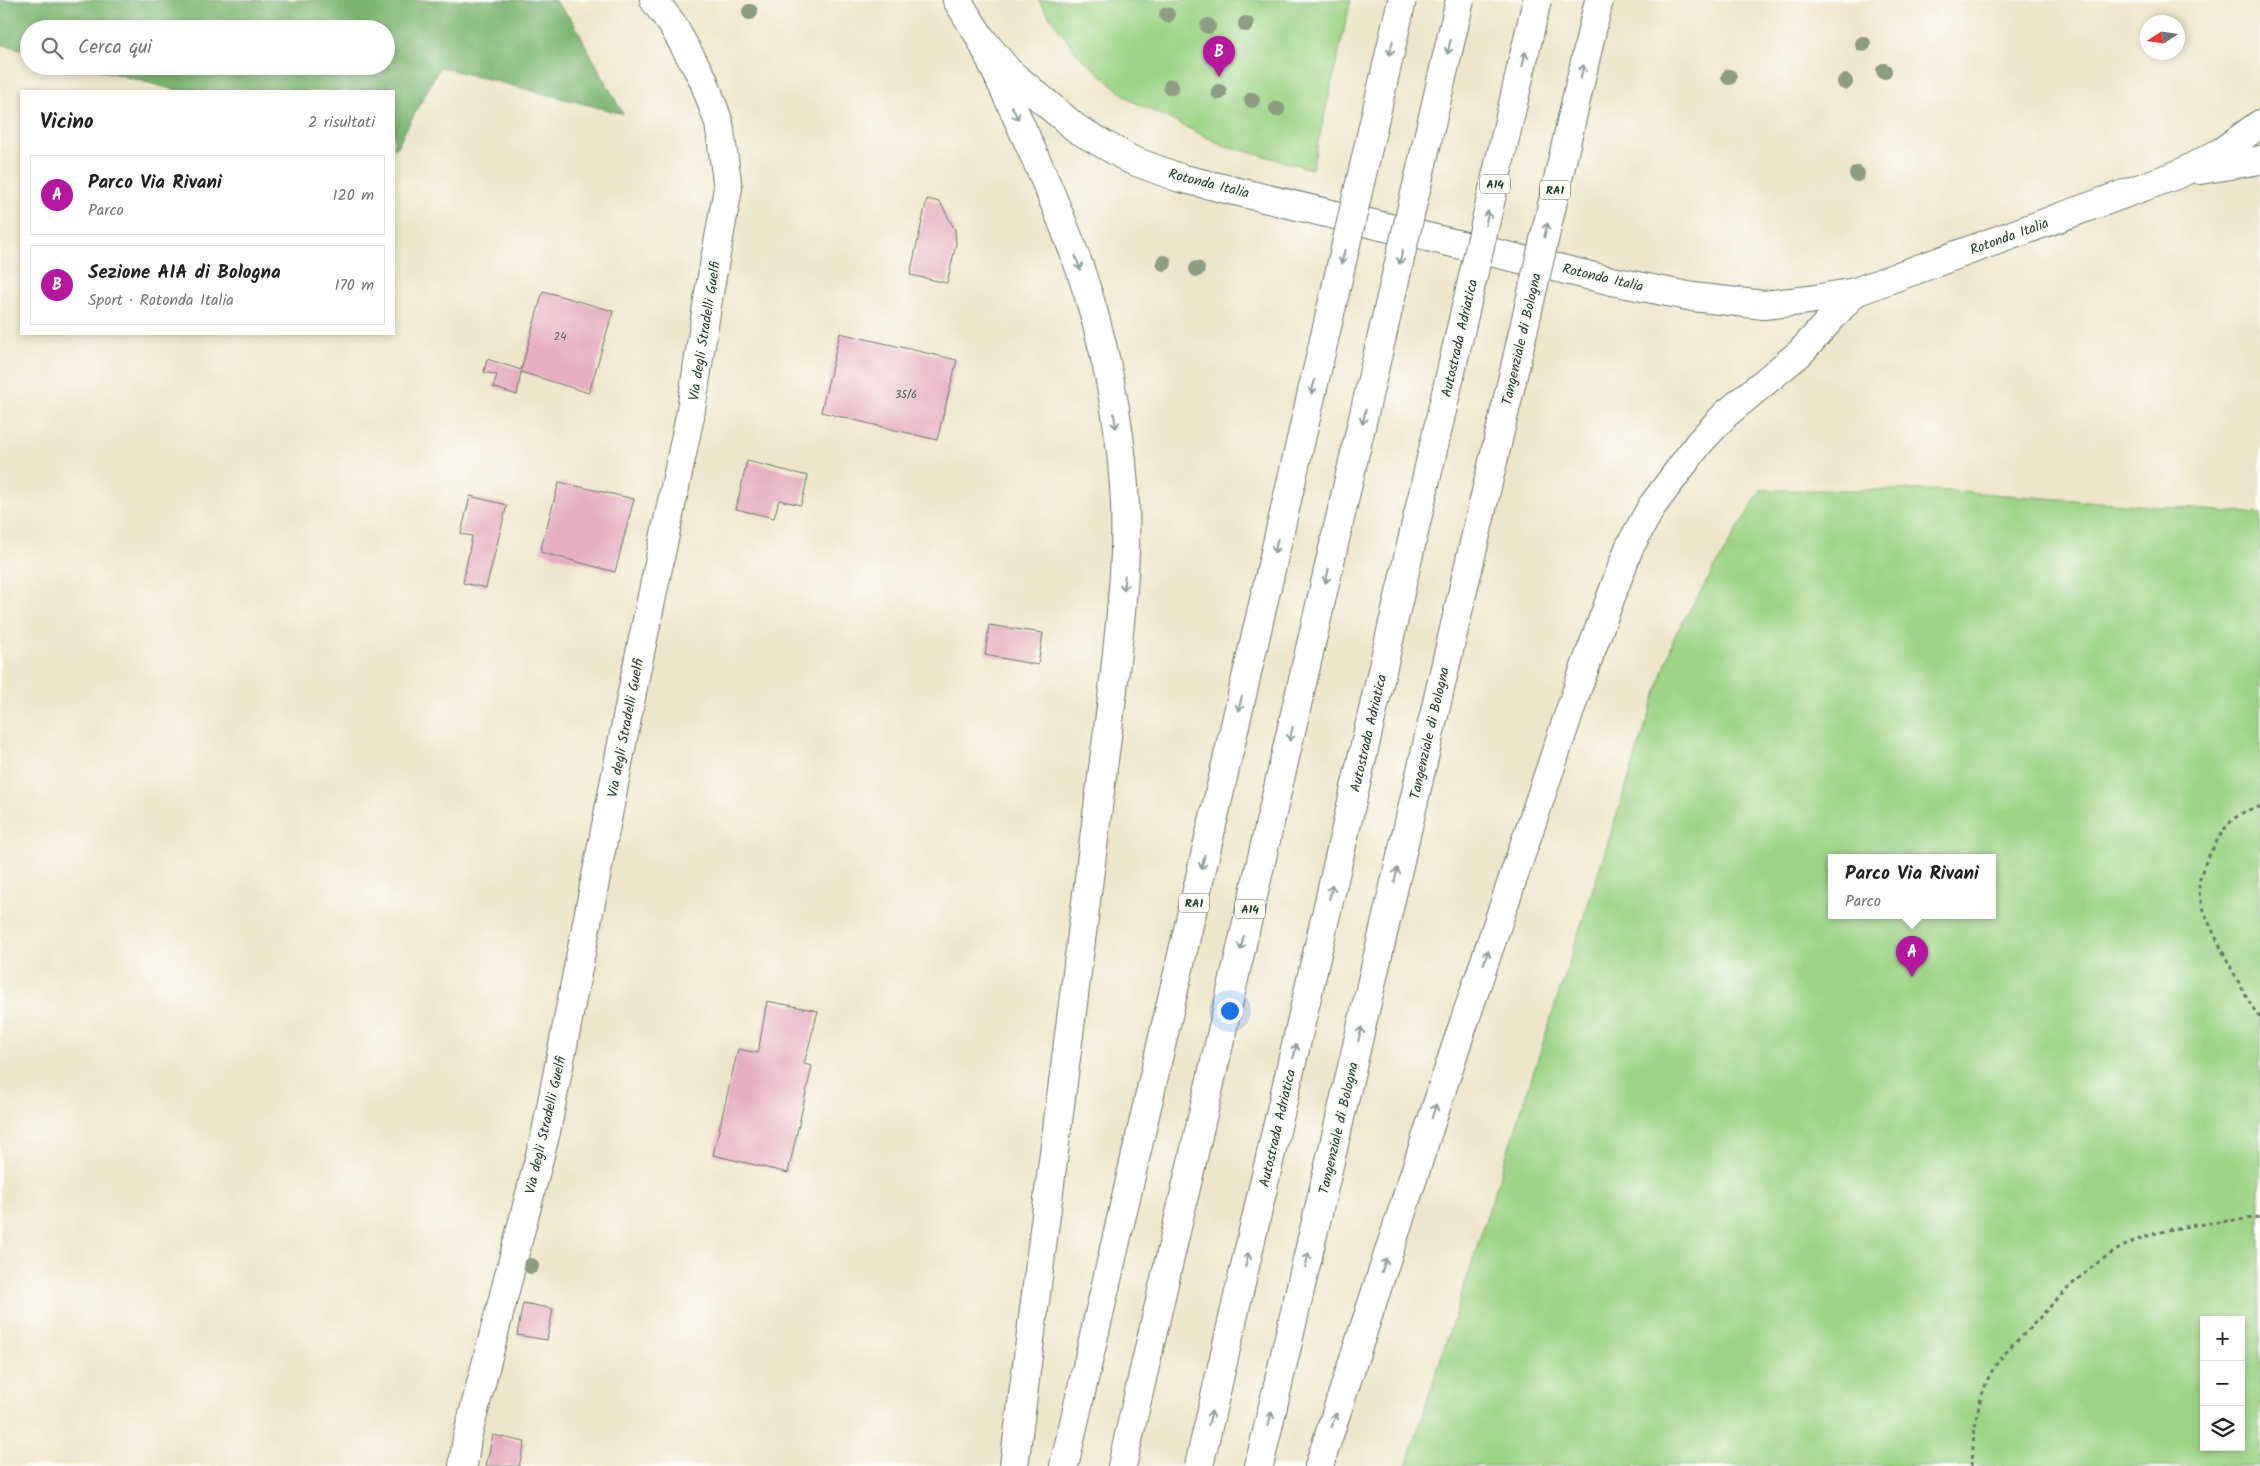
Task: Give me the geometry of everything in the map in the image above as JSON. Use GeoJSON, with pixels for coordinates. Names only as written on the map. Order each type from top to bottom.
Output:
{"type":"FeatureCollection","features":[{"type":"Feature","properties":{"kind":"main road","name":"Via degli Stradelli Guelfi"},"geometry":{"type":"LineString","coordinates":[[463,1466],[467,1438],[546,1132],[636,672],[690,416],[728,188],[720,123],[703,80],[672,24],[654,0]]}},
{"type":"Feature","properties":{"kind":"main road","name":"Rotonda Italia"},"geometry":{"type":"LineString","coordinates":[[957,0],[980,37],[1008,71],[1077,129],[1131,160],[1180,178],[1612,281],[1693,296],[1764,305],[1810,300],[1855,292],[2179,174],[2221,152],[2260,124]]}},
{"type":"Feature","properties":{"kind":"main road","name":"RA1"},"geometry":{"type":"LineString","coordinates":[[1064,1466],[1402,0]]}},
{"type":"Feature","properties":{"kind":"main road","name":"A14"},"geometry":{"type":"LineString","coordinates":[[1122,1466],[1460,0]]}},
{"type":"Feature","properties":{"kind":"main road","name":"Autostrada Adriatica"},"geometry":{"type":"LineString","coordinates":[[1199,1466],[1537,0]]}},
{"type":"Feature","properties":{"kind":"main road","name":"Tangenziale di Bologna"},"geometry":{"type":"LineString","coordinates":[[1259,1466],[1599,0]]}},
{"type":"Feature","properties":{"kind":"main road"},"geometry":{"type":"LineString","coordinates":[[980,37],[1034,154],[1080,269],[1102,343],[1124,486],[1126,561],[1113,690],[1014,1466]]}},
{"type":"Feature","properties":{"kind":"main road"},"geometry":{"type":"LineString","coordinates":[[2179,174],[2260,160]]}},
{"type":"Feature","properties":{"kind":"main road"},"geometry":{"type":"LineString","coordinates":[[1319,1466],[1458,1040],[1581,678],[1629,548],[1652,506],[1699,443],[1726,414],[1800,352],[1855,292]]}},
{"type":"Feature","properties":{"kind":"path"},"geometry":{"type":"LineString","coordinates":[[2260,807],[2239,813],[2222,832],[2208,857],[2201,877],[2199,891],[2202,905],[2212,927],[2244,992],[2260,1018]]}},
{"type":"Feature","properties":{"kind":"path"},"geometry":{"type":"LineString","coordinates":[[1972,1466],[1978,1407],[1989,1376],[2004,1355],[2074,1282],[2103,1260],[2137,1240],[2168,1230],[2260,1217]]}},
{"type":"Feature","properties":{"kind":"green space"},"geometry":{"type":"Polygon","coordinates":[[[0,0],[554,0],[572,20],[623,114],[440,67],[395,148],[395,90],[175,90],[119,75],[395,75],[395,20],[20,20],[20,49],[0,44],[0,0]]]}},
{"type":"Feature","properties":{"kind":"green space"},"geometry":{"type":"Polygon","coordinates":[[[1038,0],[1351,0],[1312,169],[1223,145],[1130,100],[1078,55],[1038,0]]]}},
{"type":"Feature","properties":{"kind":"green space"},"geometry":{"type":"Polygon","coordinates":[[[1761,490],[1939,490],[2260,514],[2260,1466],[1406,1466],[1675,635],[1761,490]]]}},
{"type":"Feature","properties":{"kind":"building"},"geometry":{"type":"Polygon","coordinates":[[[927,199],[940,202],[955,230],[956,244],[947,283],[910,275],[927,199]]]}},
{"type":"Feature","properties":{"kind":"building"},"geometry":{"type":"Polygon","coordinates":[[[543,291],[613,311],[589,393],[521,372],[517,395],[493,387],[497,375],[484,372],[487,359],[521,370],[543,291]]]}},
{"type":"Feature","properties":{"kind":"building"},"geometry":{"type":"Polygon","coordinates":[[[840,333],[957,360],[937,440],[821,412],[840,333]]]}},
{"type":"Feature","properties":{"kind":"building"},"geometry":{"type":"Polygon","coordinates":[[[747,461],[808,476],[801,505],[779,500],[774,518],[736,509],[747,461]]]}},
{"type":"Feature","properties":{"kind":"building"},"geometry":{"type":"Polygon","coordinates":[[[559,482],[634,499],[615,572],[540,552],[559,482]]]}},
{"type":"Feature","properties":{"kind":"building"},"geometry":{"type":"Polygon","coordinates":[[[470,496],[507,505],[486,588],[463,583],[472,536],[461,534],[470,496]]]}},
{"type":"Feature","properties":{"kind":"building"},"geometry":{"type":"Polygon","coordinates":[[[989,625],[1043,633],[1038,665],[985,655],[989,625]]]}},
{"type":"Feature","properties":{"kind":"building"},"geometry":{"type":"Polygon","coordinates":[[[767,1001],[818,1011],[804,1064],[812,1066],[788,1173],[713,1155],[738,1049],[758,1053],[767,1001]]]}},
{"type":"Feature","properties":{"kind":"building"},"geometry":{"type":"Polygon","coordinates":[[[523,1303],[553,1309],[547,1340],[517,1335],[523,1303]]]}},
{"type":"Feature","properties":{"kind":"building"},"geometry":{"type":"Polygon","coordinates":[[[493,1435],[525,1442],[519,1466],[486,1466],[493,1435]]]}},
{"type":"Feature","properties":{"kind":"place","name":"Sezione AIA di Bologna"},"geometry":{"type":"Point","coordinates":[1219,77]}},
{"type":"Feature","properties":{"kind":"place","name":"Parco Via Rivani"},"geometry":{"type":"Point","coordinates":[1912,977]}}]}
